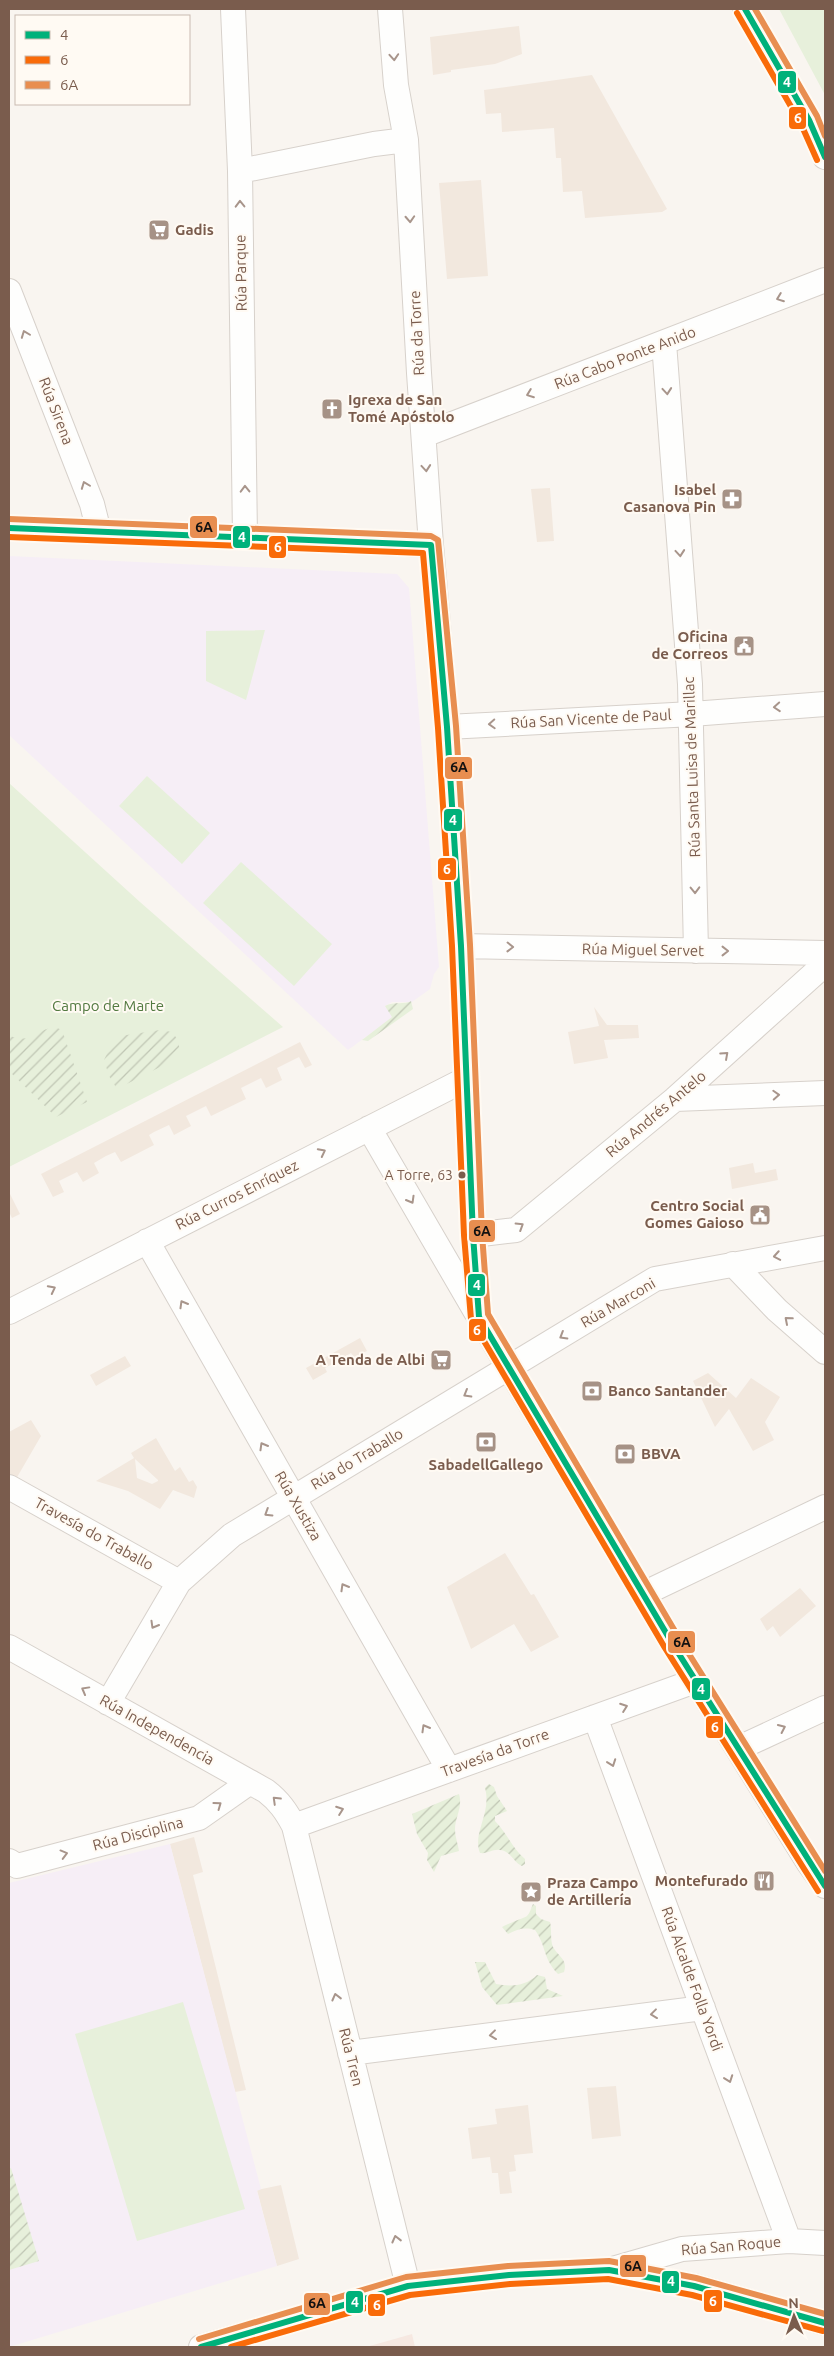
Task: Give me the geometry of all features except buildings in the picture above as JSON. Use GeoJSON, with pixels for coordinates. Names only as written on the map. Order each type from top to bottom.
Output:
{"type":"FeatureCollection","features":[{"type":"Feature","properties":{"kind":"street","name":"Rúa Parque"},"geometry":{"type":"LineString","coordinates":[[233,9],[240,171],[245,538]]}},
{"type":"Feature","properties":{"kind":"street","name":"Rúa da Torre"},"geometry":{"type":"LineString","coordinates":[[390,9],[396,85],[406,140],[431,545],[447,728],[462,946],[473,1235],[479,1317]]}},
{"type":"Feature","properties":{"kind":"street"},"geometry":{"type":"LineString","coordinates":[[746,9],[810,120],[825,157]]}},
{"type":"Feature","properties":{"kind":"street"},"geometry":{"type":"LineString","coordinates":[[240,171],[374,144],[406,140]]}},
{"type":"Feature","properties":{"kind":"street","name":"Rúa Cabo Ponte Anido"},"geometry":{"type":"LineString","coordinates":[[424,435],[825,280]]}},
{"type":"Feature","properties":{"kind":"street","name":"Rúa Sirena"},"geometry":{"type":"LineString","coordinates":[[9,292],[92,504],[99,532]]}},
{"type":"Feature","properties":{"kind":"street","name":"Rúa Santa Luisa de Marillac"},"geometry":{"type":"LineString","coordinates":[[664,343],[692,714],[696,951]]}},
{"type":"Feature","properties":{"kind":"street"},"geometry":{"type":"LineString","coordinates":[[9,528],[431,545]]}},
{"type":"Feature","properties":{"kind":"street","name":"Rúa San Vicente de Paul"},"geometry":{"type":"LineString","coordinates":[[447,728],[692,714],[825,704]]}},
{"type":"Feature","properties":{"kind":"street","name":"Rúa Miguel Servet"},"geometry":{"type":"LineString","coordinates":[[462,946],[825,953]]}},
{"type":"Feature","properties":{"kind":"street","name":"Rúa Andrés Antelo"},"geometry":{"type":"LineString","coordinates":[[473,1235],[516,1230],[675,1099],[825,964]]}},
{"type":"Feature","properties":{"kind":"street","name":"Rúa Curros Enríquez"},"geometry":{"type":"LineString","coordinates":[[9,1312],[466,1079]]}},
{"type":"Feature","properties":{"kind":"street"},"geometry":{"type":"LineString","coordinates":[[675,1099],[825,1093]]}},
{"type":"Feature","properties":{"kind":"street","name":"Rúa da Torre"},"geometry":{"type":"LineString","coordinates":[[369,1128],[509,1369],[696,1681],[738,1748],[816,1857],[825,1886]]}},
{"type":"Feature","properties":{"kind":"street","name":"Rúa Xustiza"},"geometry":{"type":"LineString","coordinates":[[147,1241],[449,1770]]}},
{"type":"Feature","properties":{"kind":"street","name":"Rúa Marconi"},"geometry":{"type":"LineString","coordinates":[[509,1369],[655,1279],[825,1248]]}},
{"type":"Feature","properties":{"kind":"street"},"geometry":{"type":"LineString","coordinates":[[733,1264],[776,1310],[825,1352]]}},
{"type":"Feature","properties":{"kind":"street","name":"Rúa do Traballo"},"geometry":{"type":"LineString","coordinates":[[108,1703],[179,1582],[232,1535],[509,1369]]}},
{"type":"Feature","properties":{"kind":"street","name":"Travesía do Traballo"},"geometry":{"type":"LineString","coordinates":[[9,1487],[179,1582]]}},
{"type":"Feature","properties":{"kind":"street"},"geometry":{"type":"LineString","coordinates":[[643,1594],[825,1507]]}},
{"type":"Feature","properties":{"kind":"street","name":"Rúa Independencia"},"geometry":{"type":"LineString","coordinates":[[9,1648],[250,1782],[278,1800],[294,1826]]}},
{"type":"Feature","properties":{"kind":"street","name":"Travesía da Torre"},"geometry":{"type":"LineString","coordinates":[[294,1826],[696,1681]]}},
{"type":"Feature","properties":{"kind":"street"},"geometry":{"type":"LineString","coordinates":[[738,1748],[825,1708]]}},
{"type":"Feature","properties":{"kind":"street","name":"Rúa Alcalde Folla Yordi"},"geometry":{"type":"LineString","coordinates":[[595,1717],[789,2241]]}},
{"type":"Feature","properties":{"kind":"street","name":"Rúa Disciplina"},"geometry":{"type":"LineString","coordinates":[[13,1864],[200,1818],[250,1782]]}},
{"type":"Feature","properties":{"kind":"street","name":"Rúa Tren"},"geometry":{"type":"LineString","coordinates":[[294,1826],[408,2286]]}},
{"type":"Feature","properties":{"kind":"street"},"geometry":{"type":"LineString","coordinates":[[350,2053],[703,2008]]}},
{"type":"Feature","properties":{"kind":"street","name":"Rúa San Roque"},"geometry":{"type":"LineString","coordinates":[[201,2347],[408,2286],[509,2275],[609,2270],[682,2249],[789,2241],[825,2243]]}},
{"type":"Feature","properties":{"kind":"street","name":"Rúa San Roque"},"geometry":{"type":"LineString","coordinates":[[609,2270],[694,2286],[825,2323]]}},
{"type":"Feature","properties":{"kind":"shaded area"},"geometry":{"type":"Polygon","coordinates":[[[519,26],[522,54],[495,64],[451,70],[451,72],[433,75],[430,37],[519,26]]]}},
{"type":"Feature","properties":{"kind":"shaded area"},"geometry":{"type":"Polygon","coordinates":[[[592,75],[667,209],[662,212],[585,218],[582,191],[563,192],[561,158],[556,158],[554,128],[502,132],[501,113],[486,114],[484,90],[592,75]]]}},
{"type":"Feature","properties":{"kind":"shaded area"},"geometry":{"type":"Polygon","coordinates":[[[481,180],[488,276],[447,279],[439,183],[481,180]]]}},
{"type":"Feature","properties":{"kind":"shaded area"},"geometry":{"type":"Polygon","coordinates":[[[550,488],[554,541],[537,542],[531,489],[550,488]]]}},
{"type":"Feature","properties":{"kind":"shaded area"},"geometry":{"type":"Polygon","coordinates":[[[9,556],[397,574],[409,588],[439,967],[434,974],[430,989],[412,1002],[392,1002],[385,1006],[393,1017],[348,1050],[9,735],[9,556]]]}},
{"type":"Feature","properties":{"kind":"shaded area"},"geometry":{"type":"Polygon","coordinates":[[[594,1007],[607,1025],[638,1025],[639,1038],[604,1040],[608,1058],[574,1064],[568,1032],[599,1026],[594,1007]]]}},
{"type":"Feature","properties":{"kind":"shaded area"},"geometry":{"type":"Polygon","coordinates":[[[300,1042],[312,1065],[305,1068],[299,1057],[277,1068],[282,1080],[266,1088],[261,1078],[241,1088],[246,1099],[211,1116],[206,1106],[186,1116],[191,1126],[174,1135],[169,1125],[154,1132],[149,1135],[154,1145],[121,1162],[115,1152],[106,1156],[94,1163],[99,1173],[83,1182],[77,1172],[59,1181],[64,1192],[53,1197],[41,1174],[300,1042]]]}},
{"type":"Feature","properties":{"kind":"shaded area"},"geometry":{"type":"Polygon","coordinates":[[[753,1163],[755,1173],[776,1169],[778,1180],[732,1189],[729,1168],[753,1163]]]}},
{"type":"Feature","properties":{"kind":"shaded area"},"geometry":{"type":"Polygon","coordinates":[[[9,1192],[20,1214],[12,1218],[9,1212],[9,1192]]]}},
{"type":"Feature","properties":{"kind":"shaded area"},"geometry":{"type":"Polygon","coordinates":[[[360,1338],[367,1351],[354,1357],[351,1353],[325,1368],[327,1372],[313,1380],[306,1368],[360,1338]]]}},
{"type":"Feature","properties":{"kind":"shaded area"},"geometry":{"type":"Polygon","coordinates":[[[125,1356],[131,1366],[96,1386],[90,1375],[125,1356]]]}},
{"type":"Feature","properties":{"kind":"shaded area"},"geometry":{"type":"Polygon","coordinates":[[[708,1373],[736,1398],[751,1378],[780,1397],[765,1422],[774,1440],[753,1451],[729,1409],[715,1427],[693,1381],[708,1373]]]}},
{"type":"Feature","properties":{"kind":"shaded area"},"geometry":{"type":"Polygon","coordinates":[[[31,1420],[41,1436],[16,1479],[9,1475],[9,1432],[31,1420]]]}},
{"type":"Feature","properties":{"kind":"shaded area"},"geometry":{"type":"Polygon","coordinates":[[[156,1438],[175,1471],[180,1467],[189,1482],[193,1480],[197,1487],[194,1498],[173,1490],[160,1509],[128,1491],[96,1481],[134,1458],[131,1453],[156,1438]],[[135,1459],[137,1478],[152,1484],[158,1480],[135,1459]]]}},
{"type":"Feature","properties":{"kind":"shaded area"},"geometry":{"type":"Polygon","coordinates":[[[505,1553],[531,1595],[534,1594],[559,1637],[531,1652],[514,1624],[471,1649],[447,1587],[505,1553]]]}},
{"type":"Feature","properties":{"kind":"shaded area"},"geometry":{"type":"Polygon","coordinates":[[[800,1588],[816,1606],[780,1637],[773,1626],[767,1631],[760,1619],[800,1588]]]}},
{"type":"Feature","properties":{"kind":"shaded area"},"geometry":{"type":"Polygon","coordinates":[[[194,1837],[203,1872],[193,1875],[246,2090],[235,2092],[170,1844],[194,1837]]]}},
{"type":"Feature","properties":{"kind":"shaded area"},"geometry":{"type":"Polygon","coordinates":[[[170,1844],[261,2189],[257,2191],[277,2266],[9,2347],[9,1883],[170,1844]]]}},
{"type":"Feature","properties":{"kind":"shaded area"},"geometry":{"type":"Polygon","coordinates":[[[616,2086],[621,2136],[592,2139],[587,2088],[616,2086]]]}},
{"type":"Feature","properties":{"kind":"shaded area"},"geometry":{"type":"Polygon","coordinates":[[[528,2105],[533,2153],[514,2155],[516,2171],[509,2172],[512,2193],[500,2194],[498,2173],[492,2173],[490,2157],[472,2159],[468,2128],[497,2124],[495,2109],[528,2105]]]}},
{"type":"Feature","properties":{"kind":"shaded area"},"geometry":{"type":"Polygon","coordinates":[[[281,2185],[299,2259],[277,2266],[257,2190],[281,2185]]]}},
{"type":"Feature","properties":{"kind":"shaded area"},"geometry":{"type":"Polygon","coordinates":[[[412,2334],[415,2347],[366,2347],[391,2340],[412,2334]]]}},
{"type":"Feature","properties":{"kind":"green space"},"geometry":{"type":"Polygon","coordinates":[[[779,9],[825,9],[825,95],[779,9]]]}},
{"type":"Feature","properties":{"kind":"green space"},"geometry":{"type":"Polygon","coordinates":[[[265,630],[246,700],[206,681],[206,631],[265,630]]]}},
{"type":"Feature","properties":{"kind":"green space"},"geometry":{"type":"Polygon","coordinates":[[[147,776],[210,833],[182,864],[119,806],[147,776]]]}},
{"type":"Feature","properties":{"kind":"green space","name":"Campo de Marte"},"geometry":{"type":"Polygon","coordinates":[[[9,783],[140,902],[283,1027],[9,1167],[9,783]]]}},
{"type":"Feature","properties":{"kind":"green space"},"geometry":{"type":"Polygon","coordinates":[[[241,862],[332,944],[294,986],[203,903],[241,862]]]}},
{"type":"Feature","properties":{"kind":"green space"},"geometry":{"type":"Polygon","coordinates":[[[411,1001],[413,1009],[368,1041],[362,1040],[392,1017],[385,1006],[411,1001]]]}},
{"type":"Feature","properties":{"kind":"green space"},"geometry":{"type":"Polygon","coordinates":[[[55,1027],[62,1030],[87,1102],[56,1117],[9,1071],[9,1036],[25,1038],[35,1036],[55,1027]]]}},
{"type":"Feature","properties":{"kind":"green space"},"geometry":{"type":"Polygon","coordinates":[[[160,1030],[172,1032],[178,1040],[180,1052],[160,1067],[117,1089],[109,1076],[104,1060],[111,1045],[120,1036],[160,1030]]]}},
{"type":"Feature","properties":{"kind":"green space"},"geometry":{"type":"Polygon","coordinates":[[[489,1784],[494,1787],[497,1796],[507,1811],[495,1816],[495,1821],[525,1859],[525,1864],[522,1866],[504,1851],[497,1850],[480,1853],[478,1838],[486,1806],[485,1788],[489,1784]]]}},
{"type":"Feature","properties":{"kind":"green space"},"geometry":{"type":"Polygon","coordinates":[[[459,1794],[460,1804],[455,1835],[459,1851],[441,1856],[434,1872],[427,1860],[428,1853],[417,1834],[412,1814],[459,1794]]]}},
{"type":"Feature","properties":{"kind":"green space"},"geometry":{"type":"Polygon","coordinates":[[[533,1904],[536,1906],[536,1914],[541,1919],[550,1922],[552,1944],[564,1961],[564,1972],[558,1974],[553,1968],[535,1930],[521,1929],[508,1934],[502,1927],[527,1916],[533,1904]]]}},
{"type":"Feature","properties":{"kind":"green space"},"geometry":{"type":"Polygon","coordinates":[[[475,1962],[485,1962],[496,1984],[518,1985],[533,1979],[537,1975],[545,1977],[547,1989],[563,1996],[497,2005],[482,1987],[475,1962]]]}},
{"type":"Feature","properties":{"kind":"green space"},"geometry":{"type":"Polygon","coordinates":[[[183,2002],[245,2209],[137,2241],[75,2034],[183,2002]]]}},
{"type":"Feature","properties":{"kind":"green space"},"geometry":{"type":"Polygon","coordinates":[[[11,2168],[39,2261],[9,2270],[9,2169],[11,2168]]]}},
{"type":"Feature","properties":{"kind":"transit line","name":"4"},"geometry":{"type":"LineString","coordinates":[[745,9],[809,120],[825,157]]}},
{"type":"Feature","properties":{"kind":"transit line","name":"6A"},"geometry":{"type":"LineString","coordinates":[[755,9],[817,116],[825,136]]}},
{"type":"Feature","properties":{"kind":"transit line","name":"6"},"geometry":{"type":"LineString","coordinates":[[737,13],[801,124],[817,160]]}},
{"type":"Feature","properties":{"kind":"transit line","name":"6A"},"geometry":{"type":"LineString","coordinates":[[9,519],[431,536],[438,540],[456,726],[470,945],[482,1234],[488,1314],[679,1638],[825,1871]]}},
{"type":"Feature","properties":{"kind":"transit line","name":"4"},"geometry":{"type":"LineString","coordinates":[[9,528],[431,545],[447,727],[461,946],[473,1235],[479,1317],[672,1643],[825,1886]]}},
{"type":"Feature","properties":{"kind":"transit line","name":"6"},"geometry":{"type":"LineString","coordinates":[[9,537],[423,553],[438,728],[452,946],[464,1235],[471,1319],[665,1648],[818,1891]]}},
{"type":"Feature","properties":{"kind":"transit line","name":"6A"},"geometry":{"type":"LineString","coordinates":[[199,2339],[406,2277],[508,2266],[609,2261],[696,2278],[825,2314]]}},
{"type":"Feature","properties":{"kind":"transit line","name":"4"},"geometry":{"type":"LineString","coordinates":[[201,2347],[408,2286],[509,2275],[609,2270],[694,2286],[825,2323]]}},
{"type":"Feature","properties":{"kind":"transit line","name":"6"},"geometry":{"type":"LineString","coordinates":[[231,2347],[410,2295],[510,2284],[608,2279],[692,2295],[823,2331]]}},
{"type":"Feature","properties":{"kind":"place","name":"Gadis"},"geometry":{"type":"Point","coordinates":[159,230]}},
{"type":"Feature","properties":{"kind":"place","name":"Igrexa de San Tomé Apóstolo"},"geometry":{"type":"Point","coordinates":[332,409]}},
{"type":"Feature","properties":{"kind":"place","name":"Isabel Casanova Pin"},"geometry":{"type":"Point","coordinates":[732,499]}},
{"type":"Feature","properties":{"kind":"place","name":"Oficina de Correos"},"geometry":{"type":"Point","coordinates":[744,646]}},
{"type":"Feature","properties":{"kind":"place","name":"A Torre, 63"},"geometry":{"type":"Point","coordinates":[462,1175]}},
{"type":"Feature","properties":{"kind":"place","name":"Centro Social Gomes Gaioso"},"geometry":{"type":"Point","coordinates":[760,1215]}},
{"type":"Feature","properties":{"kind":"place","name":"A Tenda de Albi"},"geometry":{"type":"Point","coordinates":[441,1360]}},
{"type":"Feature","properties":{"kind":"place","name":"Banco Santander"},"geometry":{"type":"Point","coordinates":[592,1391]}},
{"type":"Feature","properties":{"kind":"place","name":"SabadellGallego"},"geometry":{"type":"Point","coordinates":[486,1442]}},
{"type":"Feature","properties":{"kind":"place","name":"BBVA"},"geometry":{"type":"Point","coordinates":[625,1454]}},
{"type":"Feature","properties":{"kind":"place","name":"Montefurado"},"geometry":{"type":"Point","coordinates":[764,1881]}},
{"type":"Feature","properties":{"kind":"place","name":"Praza Campo de Artillería"},"geometry":{"type":"Point","coordinates":[531,1892]}}]}
